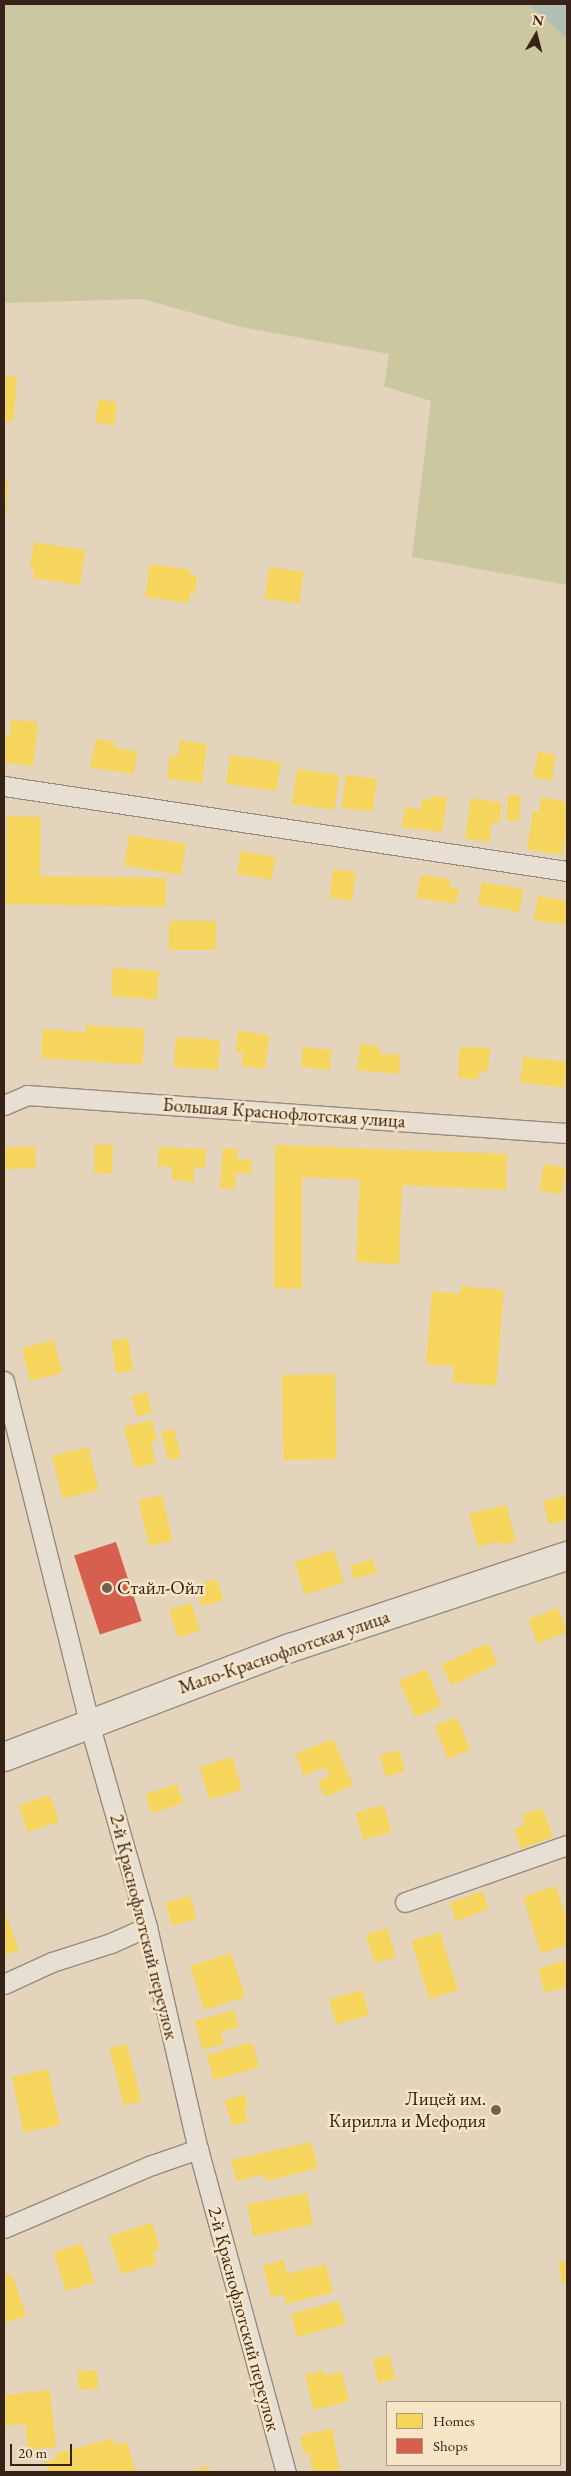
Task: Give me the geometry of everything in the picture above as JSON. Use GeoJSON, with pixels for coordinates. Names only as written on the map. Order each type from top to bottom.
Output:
{"type":"FeatureCollection","features":[{"type":"Feature","properties":{"kind":"street"},"geometry":{"type":"LineString","coordinates":[[4,786],[567,871]]}},
{"type":"Feature","properties":{"kind":"street","name":"Большая Краснофлотская улица"},"geometry":{"type":"LineString","coordinates":[[4,1105],[27,1095],[567,1133]]}},
{"type":"Feature","properties":{"kind":"street","name":"2-й Краснофлотский переулок"},"geometry":{"type":"LineString","coordinates":[[4,1381],[89,1723],[147,1927],[198,2149],[286,2472]]}},
{"type":"Feature","properties":{"kind":"street","name":"Мало-Краснофлотская улица"},"geometry":{"type":"LineString","coordinates":[[4,1757],[290,1648],[567,1556]]}},
{"type":"Feature","properties":{"kind":"street"},"geometry":{"type":"LineString","coordinates":[[405,1902],[567,1845]]}},
{"type":"Feature","properties":{"kind":"street"},"geometry":{"type":"LineString","coordinates":[[4,1984],[52,1962],[111,1943],[147,1927]]}},
{"type":"Feature","properties":{"kind":"street"},"geometry":{"type":"LineString","coordinates":[[4,2228],[152,2165],[198,2149]]}},
{"type":"Feature","properties":{"kind":"shaded area"},"geometry":{"type":"Polygon","coordinates":[[[4,4],[528,4],[567,39],[567,585],[412,557],[431,401],[384,386],[389,354],[241,327],[143,299],[4,303],[4,4]]]}},
{"type":"Feature","properties":{"kind":"shaded area"},"geometry":{"type":"Polygon","coordinates":[[[528,4],[567,4],[567,39],[528,4]]]}},
{"type":"Feature","properties":{"kind":"building: Homes"},"geometry":{"type":"Polygon","coordinates":[[[4,376],[17,377],[13,422],[4,421],[4,376]]]}},
{"type":"Feature","properties":{"kind":"building: Homes"},"geometry":{"type":"Polygon","coordinates":[[[98,400],[117,402],[114,425],[96,423],[98,400]]]}},
{"type":"Feature","properties":{"kind":"building: Homes"},"geometry":{"type":"Polygon","coordinates":[[[4,479],[8,480],[6,515],[4,515],[4,479]]]}},
{"type":"Feature","properties":{"kind":"building: Homes"},"geometry":{"type":"Polygon","coordinates":[[[34,542],[85,550],[80,585],[33,578],[34,569],[30,568],[34,542]]]}},
{"type":"Feature","properties":{"kind":"building: Homes"},"geometry":{"type":"Polygon","coordinates":[[[150,564],[191,570],[190,575],[197,576],[195,594],[190,593],[189,603],[145,597],[150,564]]]}},
{"type":"Feature","properties":{"kind":"building: Homes"},"geometry":{"type":"Polygon","coordinates":[[[269,567],[304,572],[299,604],[265,599],[269,567]]]}},
{"type":"Feature","properties":{"kind":"building: Homes"},"geometry":{"type":"Polygon","coordinates":[[[11,720],[38,722],[33,766],[4,763],[4,736],[9,737],[11,720]]]}},
{"type":"Feature","properties":{"kind":"building: Homes"},"geometry":{"type":"Polygon","coordinates":[[[96,739],[115,742],[114,748],[137,751],[134,774],[90,768],[96,739]]]}},
{"type":"Feature","properties":{"kind":"building: Homes"},"geometry":{"type":"Polygon","coordinates":[[[180,740],[207,744],[202,783],[167,779],[170,755],[178,756],[180,740]]]}},
{"type":"Feature","properties":{"kind":"building: Homes"},"geometry":{"type":"Polygon","coordinates":[[[538,752],[556,755],[552,780],[534,778],[538,752]]]}},
{"type":"Feature","properties":{"kind":"building: Homes"},"geometry":{"type":"Polygon","coordinates":[[[230,755],[281,762],[276,791],[226,784],[230,755]]]}},
{"type":"Feature","properties":{"kind":"building: Homes"},"geometry":{"type":"Polygon","coordinates":[[[297,769],[340,775],[335,810],[292,804],[297,769]]]}},
{"type":"Feature","properties":{"kind":"building: Homes"},"geometry":{"type":"Polygon","coordinates":[[[346,775],[377,779],[373,812],[342,808],[346,775]]]}},
{"type":"Feature","properties":{"kind":"building: Homes"},"geometry":{"type":"Polygon","coordinates":[[[508,795],[521,796],[519,821],[506,820],[508,795]]]}},
{"type":"Feature","properties":{"kind":"building: Homes"},"geometry":{"type":"Polygon","coordinates":[[[430,796],[447,798],[442,832],[402,827],[405,807],[421,810],[422,799],[430,800],[430,796]]]}},
{"type":"Feature","properties":{"kind":"building: Homes"},"geometry":{"type":"Polygon","coordinates":[[[541,797],[567,802],[567,825],[562,855],[527,849],[533,811],[539,812],[541,797]]]}},
{"type":"Feature","properties":{"kind":"building: Homes"},"geometry":{"type":"Polygon","coordinates":[[[471,798],[502,803],[499,823],[492,822],[489,842],[465,838],[471,798]]]}},
{"type":"Feature","properties":{"kind":"building: Homes"},"geometry":{"type":"Polygon","coordinates":[[[7,816],[41,817],[40,876],[166,878],[166,907],[6,904],[7,816]]]}},
{"type":"Feature","properties":{"kind":"building: Homes"},"geometry":{"type":"Polygon","coordinates":[[[129,835],[186,844],[181,875],[124,866],[129,835]]]}},
{"type":"Feature","properties":{"kind":"building: Homes"},"geometry":{"type":"Polygon","coordinates":[[[241,851],[275,857],[271,880],[237,874],[241,851]]]}},
{"type":"Feature","properties":{"kind":"building: Homes"},"geometry":{"type":"Polygon","coordinates":[[[333,869],[356,872],[352,901],[329,898],[333,869]]]}},
{"type":"Feature","properties":{"kind":"building: Homes"},"geometry":{"type":"Polygon","coordinates":[[[421,875],[450,879],[449,887],[459,888],[456,904],[416,898],[421,875]]]}},
{"type":"Feature","properties":{"kind":"building: Homes"},"geometry":{"type":"Polygon","coordinates":[[[482,882],[523,889],[519,912],[478,905],[482,882]]]}},
{"type":"Feature","properties":{"kind":"building: Homes"},"geometry":{"type":"Polygon","coordinates":[[[538,896],[567,901],[567,925],[534,920],[538,896]]]}},
{"type":"Feature","properties":{"kind":"building: Homes"},"geometry":{"type":"Polygon","coordinates":[[[169,921],[216,921],[216,950],[169,950],[169,921]]]}},
{"type":"Feature","properties":{"kind":"building: Homes"},"geometry":{"type":"Polygon","coordinates":[[[113,968],[159,971],[157,999],[111,996],[113,968]]]}},
{"type":"Feature","properties":{"kind":"building: Homes"},"geometry":{"type":"Polygon","coordinates":[[[86,1025],[145,1029],[142,1065],[41,1058],[43,1029],[86,1032],[86,1025]]]}},
{"type":"Feature","properties":{"kind":"building: Homes"},"geometry":{"type":"Polygon","coordinates":[[[238,1031],[269,1035],[265,1069],[242,1066],[243,1052],[236,1052],[238,1031]]]}},
{"type":"Feature","properties":{"kind":"building: Homes"},"geometry":{"type":"Polygon","coordinates":[[[176,1037],[220,1040],[218,1070],[174,1067],[176,1037]]]}},
{"type":"Feature","properties":{"kind":"building: Homes"},"geometry":{"type":"Polygon","coordinates":[[[361,1043],[380,1047],[380,1054],[400,1055],[399,1074],[357,1070],[361,1043]]]}},
{"type":"Feature","properties":{"kind":"building: Homes"},"geometry":{"type":"Polygon","coordinates":[[[303,1047],[332,1050],[330,1070],[301,1067],[303,1047]]]}},
{"type":"Feature","properties":{"kind":"building: Homes"},"geometry":{"type":"Polygon","coordinates":[[[460,1047],[490,1048],[488,1071],[479,1071],[479,1079],[458,1078],[460,1047]]]}},
{"type":"Feature","properties":{"kind":"building: Homes"},"geometry":{"type":"Polygon","coordinates":[[[523,1057],[567,1062],[564,1087],[520,1083],[523,1057]]]}},
{"type":"Feature","properties":{"kind":"building: Homes"},"geometry":{"type":"Polygon","coordinates":[[[95,1144],[113,1145],[111,1174],[93,1173],[95,1144]]]}},
{"type":"Feature","properties":{"kind":"building: Homes"},"geometry":{"type":"Polygon","coordinates":[[[275,1145],[507,1154],[506,1190],[402,1185],[399,1264],[356,1262],[360,1180],[302,1177],[302,1289],[274,1288],[275,1145]]]}},
{"type":"Feature","properties":{"kind":"building: Homes"},"geometry":{"type":"Polygon","coordinates":[[[35,1146],[36,1168],[5,1170],[4,1148],[35,1146]]]}},
{"type":"Feature","properties":{"kind":"building: Homes"},"geometry":{"type":"Polygon","coordinates":[[[159,1147],[206,1149],[205,1168],[194,1167],[194,1182],[172,1180],[172,1167],[158,1166],[159,1147]]]}},
{"type":"Feature","properties":{"kind":"building: Homes"},"geometry":{"type":"Polygon","coordinates":[[[223,1148],[238,1149],[237,1159],[252,1160],[251,1174],[236,1173],[235,1189],[220,1188],[223,1148]]]}},
{"type":"Feature","properties":{"kind":"building: Homes"},"geometry":{"type":"Polygon","coordinates":[[[544,1164],[566,1168],[561,1194],[539,1191],[544,1164]]]}},
{"type":"Feature","properties":{"kind":"building: Homes"},"geometry":{"type":"Polygon","coordinates":[[[461,1286],[504,1290],[496,1386],[452,1382],[454,1366],[426,1364],[432,1291],[460,1294],[461,1286]]]}},
{"type":"Feature","properties":{"kind":"building: Homes"},"geometry":{"type":"Polygon","coordinates":[[[128,1338],[133,1371],[116,1373],[111,1341],[128,1338]]]}},
{"type":"Feature","properties":{"kind":"building: Homes"},"geometry":{"type":"Polygon","coordinates":[[[54,1340],[62,1373],[30,1381],[22,1348],[54,1340]]]}},
{"type":"Feature","properties":{"kind":"building: Homes"},"geometry":{"type":"Polygon","coordinates":[[[335,1374],[336,1459],[283,1460],[282,1375],[335,1374]]]}},
{"type":"Feature","properties":{"kind":"building: Homes"},"geometry":{"type":"Polygon","coordinates":[[[147,1392],[152,1412],[137,1416],[131,1396],[147,1392]]]}},
{"type":"Feature","properties":{"kind":"building: Homes"},"geometry":{"type":"Polygon","coordinates":[[[152,1420],[157,1441],[151,1442],[156,1463],[135,1468],[124,1427],[152,1420]]]}},
{"type":"Feature","properties":{"kind":"building: Homes"},"geometry":{"type":"Polygon","coordinates":[[[174,1429],[181,1457],[168,1460],[161,1432],[174,1429]]]}},
{"type":"Feature","properties":{"kind":"building: Homes"},"geometry":{"type":"Polygon","coordinates":[[[88,1447],[99,1490],[63,1499],[52,1456],[88,1447]]]}},
{"type":"Feature","properties":{"kind":"building: Homes"},"geometry":{"type":"Polygon","coordinates":[[[162,1495],[173,1541],[149,1546],[139,1500],[162,1495]]]}},
{"type":"Feature","properties":{"kind":"building: Homes"},"geometry":{"type":"Polygon","coordinates":[[[567,1495],[567,1520],[549,1524],[543,1501],[567,1495]]]}},
{"type":"Feature","properties":{"kind":"building: Homes"},"geometry":{"type":"Polygon","coordinates":[[[506,1505],[516,1541],[501,1545],[500,1541],[478,1547],[469,1514],[506,1505]]]}},
{"type":"Feature","properties":{"kind":"building: Homes"},"geometry":{"type":"Polygon","coordinates":[[[334,1550],[344,1583],[305,1595],[295,1562],[334,1550]]]}},
{"type":"Feature","properties":{"kind":"building: Homes"},"geometry":{"type":"Polygon","coordinates":[[[373,1559],[377,1572],[354,1579],[350,1566],[373,1559]]]}},
{"type":"Feature","properties":{"kind":"building: Homes"},"geometry":{"type":"Polygon","coordinates":[[[217,1579],[223,1600],[202,1606],[196,1585],[217,1579]]]}},
{"type":"Feature","properties":{"kind":"building: Homes"},"geometry":{"type":"Polygon","coordinates":[[[191,1603],[200,1631],[178,1638],[169,1610],[191,1603]]]}},
{"type":"Feature","properties":{"kind":"building: Homes"},"geometry":{"type":"Polygon","coordinates":[[[558,1608],[567,1632],[537,1644],[528,1619],[558,1608]]]}},
{"type":"Feature","properties":{"kind":"building: Homes"},"geometry":{"type":"Polygon","coordinates":[[[488,1643],[498,1664],[451,1685],[442,1665],[488,1643]]]}},
{"type":"Feature","properties":{"kind":"building: Homes"},"geometry":{"type":"Polygon","coordinates":[[[426,1669],[442,1706],[415,1717],[399,1680],[426,1669]]]}},
{"type":"Feature","properties":{"kind":"building: Homes"},"geometry":{"type":"Polygon","coordinates":[[[457,1717],[470,1749],[448,1758],[435,1726],[457,1717]]]}},
{"type":"Feature","properties":{"kind":"building: Homes"},"geometry":{"type":"Polygon","coordinates":[[[333,1739],[353,1785],[325,1797],[318,1781],[329,1776],[325,1767],[304,1776],[295,1754],[333,1739]]]}},
{"type":"Feature","properties":{"kind":"building: Homes"},"geometry":{"type":"Polygon","coordinates":[[[399,1750],[405,1771],[386,1777],[380,1756],[399,1750]]]}},
{"type":"Feature","properties":{"kind":"building: Homes"},"geometry":{"type":"Polygon","coordinates":[[[232,1757],[242,1790],[209,1799],[199,1767],[232,1757]]]}},
{"type":"Feature","properties":{"kind":"building: Homes"},"geometry":{"type":"Polygon","coordinates":[[[177,1784],[183,1803],[152,1813],[146,1794],[177,1784]]]}},
{"type":"Feature","properties":{"kind":"building: Homes"},"geometry":{"type":"Polygon","coordinates":[[[50,1795],[59,1821],[28,1832],[19,1806],[50,1795]]]}},
{"type":"Feature","properties":{"kind":"building: Homes"},"geometry":{"type":"Polygon","coordinates":[[[384,1805],[391,1832],[363,1840],[356,1813],[384,1805]]]}},
{"type":"Feature","properties":{"kind":"building: Homes"},"geometry":{"type":"Polygon","coordinates":[[[542,1808],[553,1837],[521,1849],[514,1829],[525,1825],[522,1815],[542,1808]]]}},
{"type":"Feature","properties":{"kind":"building: Homes"},"geometry":{"type":"Polygon","coordinates":[[[556,1886],[567,1922],[567,1945],[541,1953],[523,1897],[556,1886]]]}},
{"type":"Feature","properties":{"kind":"building: Homes"},"geometry":{"type":"Polygon","coordinates":[[[482,1891],[489,1909],[456,1921],[449,1904],[482,1891]]]}},
{"type":"Feature","properties":{"kind":"building: Homes"},"geometry":{"type":"Polygon","coordinates":[[[190,1896],[196,1919],[172,1926],[166,1902],[190,1896]]]}},
{"type":"Feature","properties":{"kind":"building: Homes"},"geometry":{"type":"Polygon","coordinates":[[[4,1910],[19,1950],[4,1955],[4,1910]]]}},
{"type":"Feature","properties":{"kind":"building: Homes"},"geometry":{"type":"Polygon","coordinates":[[[387,1928],[396,1957],[375,1963],[366,1934],[387,1928]]]}},
{"type":"Feature","properties":{"kind":"building: Homes"},"geometry":{"type":"Polygon","coordinates":[[[440,1932],[458,1990],[429,1999],[411,1941],[440,1932]]]}},
{"type":"Feature","properties":{"kind":"building: Homes"},"geometry":{"type":"Polygon","coordinates":[[[231,1953],[245,1997],[204,2010],[190,1966],[231,1953]]]}},
{"type":"Feature","properties":{"kind":"building: Homes"},"geometry":{"type":"Polygon","coordinates":[[[567,1960],[567,1986],[545,1993],[538,1969],[567,1960]]]}},
{"type":"Feature","properties":{"kind":"building: Homes"},"geometry":{"type":"Polygon","coordinates":[[[362,1990],[369,2015],[336,2024],[329,1999],[362,1990]]]}},
{"type":"Feature","properties":{"kind":"building: Homes"},"geometry":{"type":"Polygon","coordinates":[[[234,2010],[239,2027],[221,2032],[224,2044],[202,2050],[195,2021],[234,2010]]]}},
{"type":"Feature","properties":{"kind":"building: Homes"},"geometry":{"type":"Polygon","coordinates":[[[252,2042],[259,2067],[214,2080],[207,2055],[252,2042]]]}},
{"type":"Feature","properties":{"kind":"building: Homes"},"geometry":{"type":"Polygon","coordinates":[[[127,2044],[141,2101],[124,2106],[110,2048],[127,2044]]]}},
{"type":"Feature","properties":{"kind":"building: Homes"},"geometry":{"type":"Polygon","coordinates":[[[48,2069],[60,2125],[24,2132],[12,2077],[48,2069]]]}},
{"type":"Feature","properties":{"kind":"building: Homes"},"geometry":{"type":"Polygon","coordinates":[[[244,2094],[249,2108],[244,2109],[248,2121],[233,2126],[224,2101],[244,2094]]]}},
{"type":"Feature","properties":{"kind":"building: Homes"},"geometry":{"type":"Polygon","coordinates":[[[311,2142],[318,2168],[266,2181],[264,2174],[237,2181],[231,2160],[311,2142]]]}},
{"type":"Feature","properties":{"kind":"building: Homes"},"geometry":{"type":"Polygon","coordinates":[[[307,2193],[313,2224],[253,2236],[247,2205],[307,2193]]]}},
{"type":"Feature","properties":{"kind":"building: Homes"},"geometry":{"type":"Polygon","coordinates":[[[152,2223],[160,2249],[153,2251],[157,2264],[121,2274],[109,2236],[152,2223]]]}},
{"type":"Feature","properties":{"kind":"building: Homes"},"geometry":{"type":"Polygon","coordinates":[[[82,2243],[95,2282],[66,2291],[53,2252],[82,2243]]]}},
{"type":"Feature","properties":{"kind":"building: Homes"},"geometry":{"type":"Polygon","coordinates":[[[284,2260],[287,2274],[326,2264],[333,2292],[286,2304],[284,2294],[271,2297],[263,2265],[284,2260]]]}},
{"type":"Feature","properties":{"kind":"building: Homes"},"geometry":{"type":"Polygon","coordinates":[[[567,2261],[567,2282],[562,2283],[559,2262],[567,2261]]]}},
{"type":"Feature","properties":{"kind":"building: Homes"},"geometry":{"type":"Polygon","coordinates":[[[12,2274],[26,2316],[4,2323],[4,2277],[12,2274]]]}},
{"type":"Feature","properties":{"kind":"building: Homes"},"geometry":{"type":"Polygon","coordinates":[[[339,2301],[345,2324],[297,2337],[291,2314],[339,2301]]]}},
{"type":"Feature","properties":{"kind":"building: Homes"},"geometry":{"type":"Polygon","coordinates":[[[389,2355],[395,2379],[379,2383],[373,2359],[389,2355]]]}},
{"type":"Feature","properties":{"kind":"building: Homes"},"geometry":{"type":"Polygon","coordinates":[[[97,2370],[98,2389],[79,2390],[78,2371],[97,2370]]]}},
{"type":"Feature","properties":{"kind":"building: Homes"},"geometry":{"type":"Polygon","coordinates":[[[323,2370],[324,2376],[341,2371],[349,2401],[314,2410],[305,2375],[323,2370]]]}},
{"type":"Feature","properties":{"kind":"building: Homes"},"geometry":{"type":"Polygon","coordinates":[[[50,2390],[56,2447],[28,2450],[25,2424],[4,2426],[4,2395],[50,2390]]]}},
{"type":"Feature","properties":{"kind":"building: Homes"},"geometry":{"type":"Polygon","coordinates":[[[332,2429],[340,2472],[313,2472],[309,2452],[304,2453],[300,2438],[305,2434],[332,2429]]]}},
{"type":"Feature","properties":{"kind":"building: Homes"},"geometry":{"type":"Polygon","coordinates":[[[113,2438],[115,2445],[127,2442],[136,2472],[48,2472],[45,2462],[56,2459],[55,2454],[113,2438]]]}},
{"type":"Feature","properties":{"kind":"building: Homes"},"geometry":{"type":"Polygon","coordinates":[[[208,2466],[210,2472],[188,2472],[208,2466]]]}},
{"type":"Feature","properties":{"kind":"building: Shops","name":"Стайл-Ойл"},"geometry":{"type":"Polygon","coordinates":[[[116,1542],[142,1621],[100,1635],[74,1556],[116,1542]]]}},
{"type":"Feature","properties":{"kind":"place","name":"Стайл-Ойл"},"geometry":{"type":"Point","coordinates":[107,1588]}},
{"type":"Feature","properties":{"kind":"place","name":"Лицей им. Кирилла и Мефодия"},"geometry":{"type":"Point","coordinates":[496,2110]}}]}
